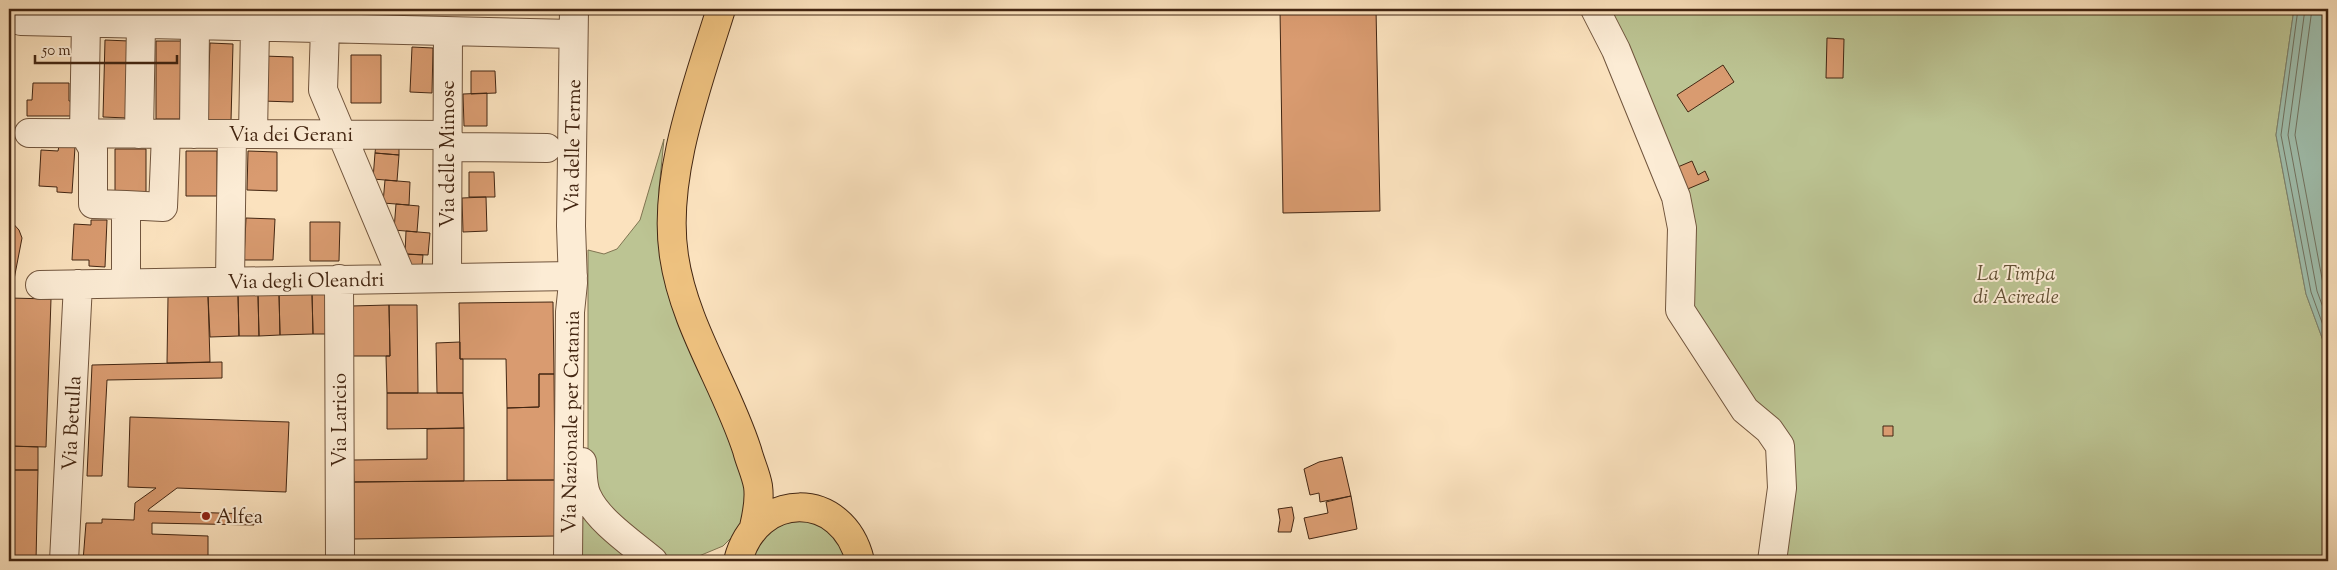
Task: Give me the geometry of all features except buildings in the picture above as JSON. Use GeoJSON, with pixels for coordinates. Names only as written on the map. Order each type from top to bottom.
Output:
{"type":"FeatureCollection","features":[{"type":"Feature","properties":{"kind":"main road"},"geometry":{"type":"LineString","coordinates":[[721,9],[694,98],[682,149],[674,186],[672,226],[674,256],[686,307],[741,433],[758,486],[758,512],[745,545]]}},
{"type":"Feature","properties":{"kind":"main road"},"geometry":{"type":"LineString","coordinates":[[741,433],[771,481],[788,498],[803,508]]}},
{"type":"Feature","properties":{"kind":"main road"},"geometry":{"type":"LineString","coordinates":[[717,561],[745,545],[768,516],[785,509],[803,508],[820,511],[836,519],[848,531],[857,546],[860,561]]}},
{"type":"Feature","properties":{"kind":"street"},"geometry":{"type":"LineString","coordinates":[[1594,9],[1616,50],[1676,197],[1682,228],[1680,310],[1745,410],[1769,430],[1780,446],[1782,488],[1772,561]]}},
{"type":"Feature","properties":{"kind":"street"},"geometry":{"type":"LineString","coordinates":[[21,21],[448,32],[574,22]]}},
{"type":"Feature","properties":{"kind":"street"},"geometry":{"type":"LineString","coordinates":[[86,22],[84,133],[93,149],[93,204],[163,206],[166,134]]}},
{"type":"Feature","properties":{"kind":"street","name":"Via delle Terme"},"geometry":{"type":"LineString","coordinates":[[573,279],[571,226],[574,22]]}},
{"type":"Feature","properties":{"kind":"street"},"geometry":{"type":"LineString","coordinates":[[139,134],[140,24]]}},
{"type":"Feature","properties":{"kind":"street"},"geometry":{"type":"LineString","coordinates":[[194,134],[196,25]]}},
{"type":"Feature","properties":{"kind":"street"},"geometry":{"type":"LineString","coordinates":[[230,281],[242,134],[255,27]]}},
{"type":"Feature","properties":{"kind":"street"},"geometry":{"type":"LineString","coordinates":[[325,28],[323,90],[402,278]]}},
{"type":"Feature","properties":{"kind":"street","name":"Via delle Mimose"},"geometry":{"type":"LineString","coordinates":[[447,277],[448,32]]}},
{"type":"Feature","properties":{"kind":"street","name":"Via dei Gerani"},"geometry":{"type":"LineString","coordinates":[[29,133],[447,135]]}},
{"type":"Feature","properties":{"kind":"street"},"geometry":{"type":"LineString","coordinates":[[447,135],[454,147],[547,148]]}},
{"type":"Feature","properties":{"kind":"street"},"geometry":{"type":"LineString","coordinates":[[126,205],[126,283]]}},
{"type":"Feature","properties":{"kind":"street","name":"Via degli Oleandri"},"geometry":{"type":"LineString","coordinates":[[40,285],[447,277],[573,279]]}},
{"type":"Feature","properties":{"kind":"street","name":"Via Laricio"},"geometry":{"type":"LineString","coordinates":[[339,279],[340,561]]}},
{"type":"Feature","properties":{"kind":"street"},"geometry":{"type":"LineString","coordinates":[[573,279],[581,319],[582,455],[583,482],[586,496],[602,518],[653,561]]}},
{"type":"Feature","properties":{"kind":"street","name":"Via Nazionale per Catania"},"geometry":{"type":"LineString","coordinates":[[568,561],[570,312],[573,279]]}},
{"type":"Feature","properties":{"kind":"street","name":"Via Betulla"},"geometry":{"type":"LineString","coordinates":[[64,561],[78,284]]}},
{"type":"Feature","properties":{"kind":"green space","name":"La Timpa di Acireale"},"geometry":{"type":"Polygon","coordinates":[[[1601,9],[2294,9],[2276,135],[2306,294],[2328,354],[2328,561],[1779,561],[1787,488],[1742,391],[1690,306],[1692,224],[1601,9]]]}},
{"type":"Feature","properties":{"kind":"green space"},"geometry":{"type":"Polygon","coordinates":[[[664,139],[659,189],[660,232],[738,455],[750,512],[738,531],[723,546],[699,556],[678,558],[661,554],[599,501],[588,463],[588,250],[604,254],[617,249],[640,220],[664,139]]]}},
{"type":"Feature","properties":{"kind":"green space"},"geometry":{"type":"Polygon","coordinates":[[[579,506],[637,559],[579,560],[579,506]]]}},
{"type":"Feature","properties":{"kind":"green space"},"geometry":{"type":"Polygon","coordinates":[[[796,519],[829,526],[852,561],[750,561],[764,533],[796,519]]]}},
{"type":"Feature","properties":{"kind":"water"},"geometry":{"type":"Polygon","coordinates":[[[2294,9],[2328,9],[2328,354],[2306,294],[2276,135],[2294,9]]]}},
{"type":"Feature","properties":{"kind":"place","name":"Alfea"},"geometry":{"type":"Point","coordinates":[206,516]}}]}
